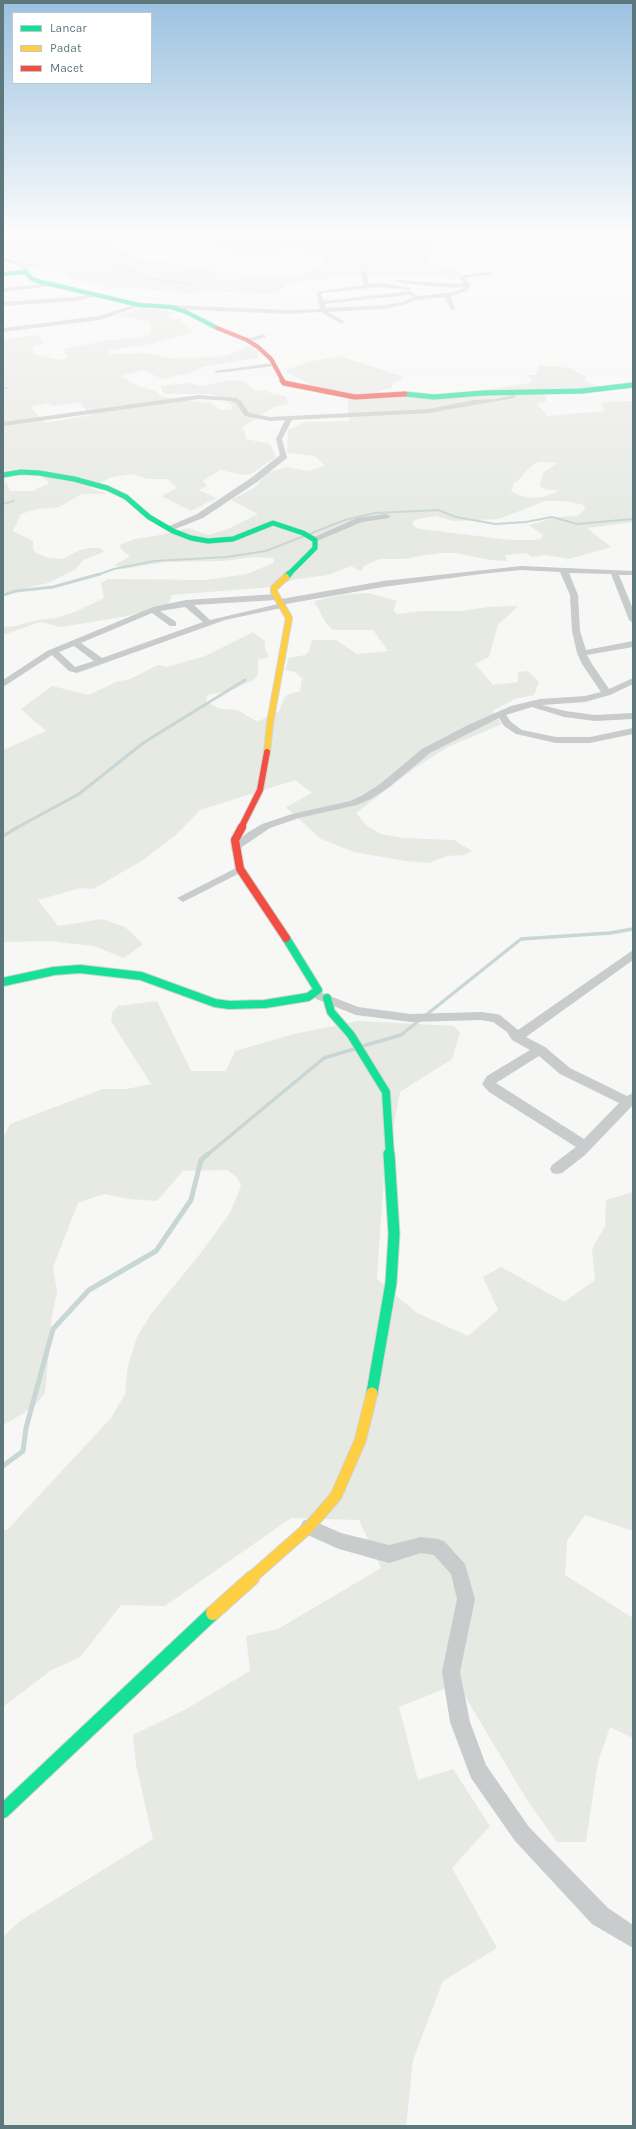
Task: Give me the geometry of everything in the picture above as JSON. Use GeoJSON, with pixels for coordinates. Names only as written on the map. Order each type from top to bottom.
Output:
{"type":"FeatureCollection","features":[{"type":"Feature","properties":{"kind":"street"},"geometry":{"type":"LineString","coordinates":[[220,329],[247,340],[266,354],[284,383],[348,396],[362,397],[397,393],[434,397],[589,391],[633,385]]}},
{"type":"Feature","properties":{"kind":"street"},"geometry":{"type":"LineString","coordinates":[[247,340],[264,336]]}},
{"type":"Feature","properties":{"kind":"street"},"geometry":{"type":"LineString","coordinates":[[217,371],[274,365]]}},
{"type":"Feature","properties":{"kind":"street"},"geometry":{"type":"LineString","coordinates":[[3,424],[199,397],[234,399],[240,402],[247,415],[255,418],[290,418],[429,411],[474,402],[495,401],[512,396],[515,393]]}},
{"type":"Feature","properties":{"kind":"street"},"geometry":{"type":"LineString","coordinates":[[170,529],[200,516],[281,460],[284,456],[279,439],[290,418]]}},
{"type":"Feature","properties":{"kind":"street"},"geometry":{"type":"LineString","coordinates":[[3,475],[21,472],[39,473],[74,479],[107,488],[126,497],[143,514],[170,529],[191,538],[213,541],[233,539],[269,524],[309,536],[316,542],[315,548],[274,588],[274,592],[289,618],[270,723],[267,756],[260,790],[240,827],[236,840],[236,848],[240,869],[308,972],[318,990],[308,997],[265,1004],[229,1005],[215,1003],[141,976],[80,969],[54,971],[3,982]]}},
{"type":"Feature","properties":{"kind":"street"},"geometry":{"type":"LineString","coordinates":[[309,536],[360,520],[386,516]]}},
{"type":"Feature","properties":{"kind":"street"},"geometry":{"type":"LineString","coordinates":[[3,684],[34,662],[74,642],[153,610],[186,603],[280,601],[384,584],[521,568],[633,573]]}},
{"type":"Feature","properties":{"kind":"street"},"geometry":{"type":"LineString","coordinates":[[563,569],[574,595],[576,631],[582,653],[587,664],[607,693]]}},
{"type":"Feature","properties":{"kind":"street"},"geometry":{"type":"LineString","coordinates":[[614,572],[633,620]]}},
{"type":"Feature","properties":{"kind":"street"},"geometry":{"type":"LineString","coordinates":[[622,593],[633,593]]}},
{"type":"Feature","properties":{"kind":"street"},"geometry":{"type":"LineString","coordinates":[[54,652],[74,670],[101,662],[209,623],[280,601]]}},
{"type":"Feature","properties":{"kind":"street"},"geometry":{"type":"LineString","coordinates":[[186,603],[209,623]]}},
{"type":"Feature","properties":{"kind":"street"},"geometry":{"type":"LineString","coordinates":[[153,610],[173,624]]}},
{"type":"Feature","properties":{"kind":"street"},"geometry":{"type":"LineString","coordinates":[[74,642],[101,662]]}},
{"type":"Feature","properties":{"kind":"street"},"geometry":{"type":"LineString","coordinates":[[582,653],[601,651],[633,644]]}},
{"type":"Feature","properties":{"kind":"street"},"geometry":{"type":"LineString","coordinates":[[236,848],[251,835],[266,826],[296,816],[353,803],[367,797],[384,786],[412,761],[426,751],[501,714],[529,704],[585,699],[607,693],[633,681]]}},
{"type":"Feature","properties":{"kind":"street"},"geometry":{"type":"LineString","coordinates":[[529,704],[584,717],[608,719],[633,716]]}},
{"type":"Feature","properties":{"kind":"street"},"geometry":{"type":"LineString","coordinates":[[501,714],[508,724],[519,732],[556,740],[590,740],[633,731]]}},
{"type":"Feature","properties":{"kind":"street"},"geometry":{"type":"LineString","coordinates":[[183,898],[240,869]]}},
{"type":"Feature","properties":{"kind":"street"},"geometry":{"type":"LineString","coordinates":[[517,1037],[633,954]]}},
{"type":"Feature","properties":{"kind":"street"},"geometry":{"type":"LineString","coordinates":[[314,994],[328,998],[356,1011],[411,1018],[489,1017],[503,1022],[517,1037],[540,1050],[565,1071],[630,1100],[585,1146],[557,1169]]}},
{"type":"Feature","properties":{"kind":"street"},"geometry":{"type":"LineString","coordinates":[[3,1811],[120,1698],[266,1564],[309,1527],[336,1496],[360,1441],[378,1366],[391,1283],[394,1234],[386,1092],[351,1035],[331,1012],[328,998]]}},
{"type":"Feature","properties":{"kind":"street"},"geometry":{"type":"LineString","coordinates":[[540,1050],[492,1079],[489,1084],[494,1089],[585,1146]]}},
{"type":"Feature","properties":{"kind":"street"},"geometry":{"type":"LineString","coordinates":[[309,1527],[339,1541],[388,1554],[421,1545],[438,1547],[460,1570],[466,1599],[451,1672],[460,1722],[478,1771],[528,1839],[600,1916],[633,1938]]}},
{"type":"Feature","properties":{"kind":"shaded area"},"geometry":{"type":"Polygon","coordinates":[[[151,329],[190,329],[195,332],[153,344],[110,350],[108,353],[145,353],[170,358],[218,357],[228,355],[250,346],[258,352],[258,358],[202,367],[194,372],[162,379],[144,370],[121,376],[138,386],[155,391],[163,397],[210,403],[221,410],[232,409],[232,406],[225,400],[211,394],[166,394],[162,392],[161,386],[188,383],[202,386],[230,380],[243,381],[256,391],[265,390],[273,394],[286,396],[288,404],[274,407],[243,427],[246,439],[270,444],[276,457],[251,474],[243,475],[220,470],[203,481],[207,486],[199,490],[216,498],[191,511],[161,496],[177,488],[167,479],[147,479],[133,474],[112,477],[90,488],[108,494],[82,494],[59,507],[37,509],[21,514],[13,531],[33,541],[33,549],[36,553],[48,558],[63,559],[80,550],[90,548],[101,548],[104,552],[83,560],[76,569],[48,583],[3,593],[3,481],[6,481],[10,491],[33,491],[49,483],[36,470],[21,469],[3,471],[3,340],[37,335],[44,344],[32,347],[34,354],[60,360],[67,357],[64,349],[107,340],[138,338],[150,334],[151,329]],[[79,402],[53,406],[47,403],[30,407],[45,423],[91,415],[79,402]]]}},
{"type":"Feature","properties":{"kind":"shaded area"},"geometry":{"type":"Polygon","coordinates":[[[340,356],[404,377],[392,384],[392,388],[378,391],[384,396],[405,395],[427,398],[530,383],[532,380],[526,375],[536,375],[539,365],[570,368],[587,377],[583,380],[600,387],[590,389],[558,388],[544,393],[547,401],[537,404],[548,416],[604,411],[601,405],[602,402],[633,401],[633,522],[587,528],[611,547],[569,559],[545,555],[532,557],[526,553],[505,555],[507,561],[491,560],[455,553],[440,553],[403,559],[379,559],[364,566],[361,571],[351,566],[328,575],[297,579],[270,587],[172,595],[168,604],[127,616],[61,627],[40,622],[3,635],[3,627],[15,626],[37,620],[56,618],[75,612],[104,598],[101,583],[108,579],[205,580],[247,574],[273,563],[273,558],[255,557],[222,561],[165,562],[124,569],[114,565],[130,557],[121,549],[120,545],[135,539],[161,535],[188,528],[208,535],[228,529],[258,514],[231,500],[254,488],[269,472],[287,467],[307,471],[325,466],[315,456],[287,453],[288,430],[304,422],[349,421],[347,394],[313,386],[285,371],[308,362],[340,356]],[[540,462],[534,464],[514,483],[511,491],[529,498],[543,497],[557,492],[556,490],[547,490],[541,487],[540,483],[544,472],[557,463],[540,462]],[[545,501],[499,519],[453,521],[436,516],[418,519],[412,522],[413,526],[420,529],[510,540],[532,540],[541,539],[543,535],[529,525],[558,517],[577,516],[585,509],[584,505],[564,501],[545,501]]]}},
{"type":"Feature","properties":{"kind":"shaded area"},"geometry":{"type":"Polygon","coordinates":[[[368,593],[397,601],[393,610],[397,614],[423,611],[463,611],[488,607],[518,606],[498,625],[489,657],[475,664],[493,685],[518,682],[518,672],[528,671],[539,682],[534,695],[515,699],[492,711],[502,724],[448,747],[415,768],[356,813],[367,826],[381,834],[402,838],[454,840],[472,851],[463,855],[447,856],[429,863],[406,861],[354,852],[321,839],[286,807],[312,793],[295,780],[200,810],[177,834],[143,860],[93,889],[80,888],[38,900],[58,926],[102,919],[125,927],[143,944],[124,958],[94,946],[49,941],[3,942],[3,750],[46,731],[21,709],[52,686],[89,695],[116,682],[130,679],[158,665],[167,667],[205,656],[253,632],[265,641],[265,649],[268,654],[268,657],[258,660],[258,675],[253,680],[232,690],[207,695],[206,702],[221,709],[238,710],[254,720],[259,721],[279,711],[284,698],[287,695],[300,691],[302,678],[295,672],[285,670],[289,658],[305,655],[309,651],[312,640],[336,640],[357,654],[388,651],[373,630],[333,630],[326,623],[314,601],[341,595],[368,593]]]}},
{"type":"Feature","properties":{"kind":"shaded area"},"geometry":{"type":"Polygon","coordinates":[[[157,1001],[191,1071],[226,1071],[235,1051],[294,1034],[358,1021],[454,1026],[460,1033],[452,1059],[400,1092],[384,1175],[377,1279],[417,1313],[468,1336],[498,1310],[483,1277],[501,1267],[564,1302],[595,1280],[592,1249],[605,1226],[606,1200],[633,1192],[633,1531],[585,1515],[567,1541],[565,1575],[633,1618],[633,1738],[610,1727],[598,1762],[586,1842],[557,1842],[529,1803],[463,1693],[462,1682],[399,1707],[418,1780],[453,1769],[490,1826],[452,1868],[497,1948],[443,1981],[413,2060],[406,2126],[3,2126],[3,1937],[20,1921],[153,1839],[136,1765],[133,1735],[186,1709],[250,1671],[246,1636],[278,1629],[381,1568],[359,1520],[291,1518],[165,1606],[121,1605],[80,1657],[50,1671],[3,1707],[3,1531],[8,1529],[111,1418],[125,1394],[128,1366],[137,1337],[151,1314],[200,1254],[230,1213],[241,1186],[237,1177],[227,1170],[183,1171],[157,1201],[130,1199],[104,1194],[78,1203],[53,1267],[57,1292],[52,1316],[45,1393],[36,1404],[3,1425],[3,1138],[10,1124],[103,1089],[127,1089],[151,1084],[111,1021],[112,1013],[118,1006],[157,1001]]]}},
{"type":"Feature","properties":{"kind":"waterway"},"geometry":{"type":"LineString","coordinates":[[3,388],[8,388]]}},
{"type":"Feature","properties":{"kind":"waterway"},"geometry":{"type":"LineString","coordinates":[[3,504],[14,501]]}},
{"type":"Feature","properties":{"kind":"waterway"},"geometry":{"type":"LineString","coordinates":[[99,574],[114,569],[154,561],[227,557],[266,551],[345,520],[375,513],[438,510],[456,517],[495,524],[526,522],[552,517],[577,524],[633,519]]}},
{"type":"Feature","properties":{"kind":"waterway"},"geometry":{"type":"LineString","coordinates":[[3,595],[16,591],[53,587],[99,574]]}},
{"type":"Feature","properties":{"kind":"waterway"},"geometry":{"type":"LineString","coordinates":[[16,828],[79,794],[143,743],[245,680]]}},
{"type":"Feature","properties":{"kind":"waterway"},"geometry":{"type":"LineString","coordinates":[[3,836],[18,827]]}},
{"type":"Feature","properties":{"kind":"waterway"},"geometry":{"type":"LineString","coordinates":[[363,1046],[401,1035],[521,939],[610,933],[633,929]]}},
{"type":"Feature","properties":{"kind":"waterway"},"geometry":{"type":"LineString","coordinates":[[207,1155],[324,1058],[354,1049]]}},
{"type":"Feature","properties":{"kind":"waterway"},"geometry":{"type":"LineString","coordinates":[[3,1466],[23,1451],[26,1428],[53,1329],[89,1290],[156,1251],[191,1200],[201,1160],[208,1154]]}},
{"type":"Feature","properties":{"kind":"traffic: fast"},"geometry":{"type":"LineString","coordinates":[[405,394],[434,397],[483,393],[582,391],[633,385]]}},
{"type":"Feature","properties":{"kind":"traffic: fast"},"geometry":{"type":"LineString","coordinates":[[3,475],[21,472],[39,473],[74,479],[107,488],[126,497],[149,517],[173,531],[191,538],[208,541],[233,539],[273,523],[303,533],[315,540],[315,548],[286,577]]}},
{"type":"Feature","properties":{"kind":"traffic: fast"},"geometry":{"type":"LineString","coordinates":[[3,982],[54,971],[80,969],[141,976],[215,1003],[229,1005],[265,1004],[308,997],[318,990],[286,938]]}},
{"type":"Feature","properties":{"kind":"traffic: fast"},"geometry":{"type":"LineString","coordinates":[[327,998],[331,1012],[351,1035],[386,1092],[394,1234],[391,1283],[378,1366],[372,1393]]}},
{"type":"Feature","properties":{"kind":"traffic: fast"},"geometry":{"type":"LineString","coordinates":[[3,1811],[213,1613]]}},
{"type":"Feature","properties":{"kind":"traffic: slow"},"geometry":{"type":"LineString","coordinates":[[267,752],[270,723],[289,618],[274,592],[274,588],[286,577]]}},
{"type":"Feature","properties":{"kind":"traffic: slow"},"geometry":{"type":"LineString","coordinates":[[213,1613],[309,1527],[336,1496],[360,1441],[372,1393]]}},
{"type":"Feature","properties":{"kind":"traffic: jam"},"geometry":{"type":"LineString","coordinates":[[220,329],[247,340],[258,347],[271,359],[284,383],[355,397],[405,394]]}},
{"type":"Feature","properties":{"kind":"traffic: jam"},"geometry":{"type":"LineString","coordinates":[[267,752],[260,790],[235,840],[240,869],[286,938]]}}]}
